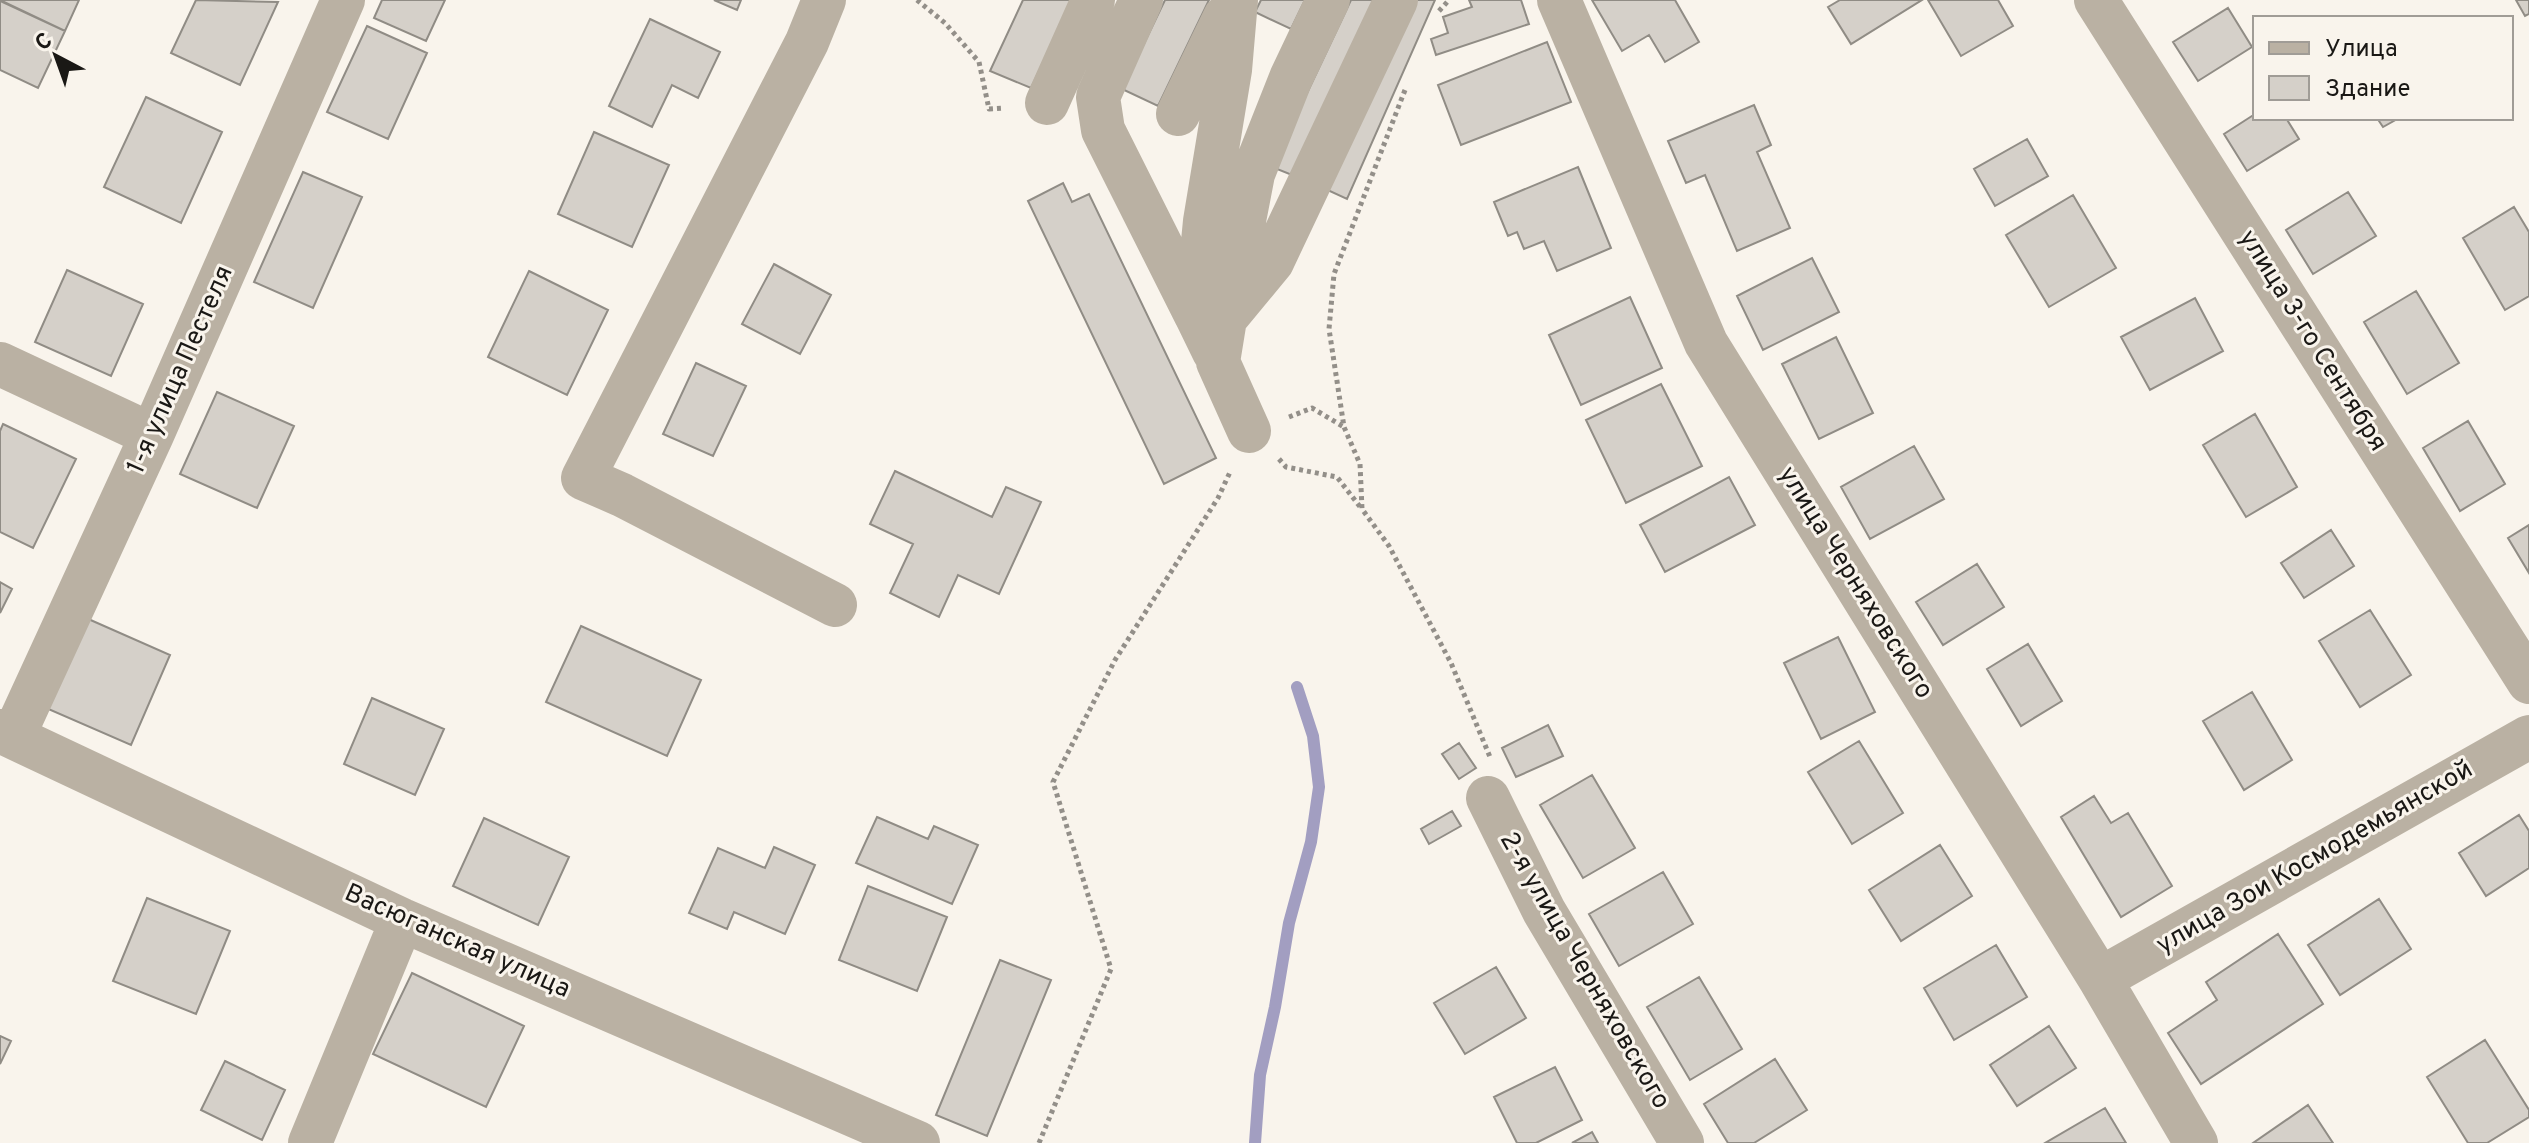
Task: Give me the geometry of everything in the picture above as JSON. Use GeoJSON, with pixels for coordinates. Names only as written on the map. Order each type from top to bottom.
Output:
{"type":"FeatureCollection","features":[{"type":"Feature","properties":{"kind":"street","name":"1-я улица Пестеля"},"geometry":{"type":"LineString","coordinates":[[7,734],[152,435],[343,0]]}},
{"type":"Feature","properties":{"kind":"street"},"geometry":{"type":"LineString","coordinates":[[824,0],[807,42],[583,478],[835,605]]}},
{"type":"Feature","properties":{"kind":"street"},"geometry":{"type":"LineString","coordinates":[[1047,103],[1093,0]]}},
{"type":"Feature","properties":{"kind":"street"},"geometry":{"type":"LineString","coordinates":[[1141,0],[1098,97],[1103,130],[1210,317]]}},
{"type":"Feature","properties":{"kind":"street"},"geometry":{"type":"LineString","coordinates":[[1234,0],[1230,70],[1205,221],[1210,317],[1218,362],[1249,431]]}},
{"type":"Feature","properties":{"kind":"street"},"geometry":{"type":"LineString","coordinates":[[1178,114],[1234,0]]}},
{"type":"Feature","properties":{"kind":"street"},"geometry":{"type":"LineString","coordinates":[[1210,317],[1253,174],[1291,78],[1328,0]]}},
{"type":"Feature","properties":{"kind":"street"},"geometry":{"type":"LineString","coordinates":[[1210,317],[1272,262],[1396,0]]}},
{"type":"Feature","properties":{"kind":"street","name":"улица Черняховского"},"geometry":{"type":"LineString","coordinates":[[1559,0],[1706,343],[2100,979],[2196,1143]]}},
{"type":"Feature","properties":{"kind":"street","name":"улица 3-го Сентября"},"geometry":{"type":"LineString","coordinates":[[2096,0],[2529,682]]}},
{"type":"Feature","properties":{"kind":"street"},"geometry":{"type":"LineString","coordinates":[[0,364],[152,435]]}},
{"type":"Feature","properties":{"kind":"street","name":"Васюганская улица"},"geometry":{"type":"LineString","coordinates":[[7,734],[402,920],[918,1143]]}},
{"type":"Feature","properties":{"kind":"street","name":"улица Зои Космодемьянской"},"geometry":{"type":"LineString","coordinates":[[2100,979],[2529,737]]}},
{"type":"Feature","properties":{"kind":"street","name":"2-я улица Черняховского"},"geometry":{"type":"LineString","coordinates":[[1488,798],[1544,911],[1682,1143]]}},
{"type":"Feature","properties":{"kind":"street"},"geometry":{"type":"LineString","coordinates":[[310,1143],[402,920]]}},
{"type":"Feature","properties":{"kind":"path"},"geometry":{"type":"LineString","coordinates":[[1433,23],[1439,10],[1449,0]]}},
{"type":"Feature","properties":{"kind":"path"},"geometry":{"type":"LineString","coordinates":[[1362,509],[1360,464],[1344,427],[1329,329],[1334,274],[1406,88]]}},
{"type":"Feature","properties":{"kind":"path"},"geometry":{"type":"LineString","coordinates":[[1039,1143],[1111,969],[1053,782],[1115,660],[1218,498],[1249,431],[1312,408],[1344,427]]}},
{"type":"Feature","properties":{"kind":"path"},"geometry":{"type":"LineString","coordinates":[[1249,431],[1286,467],[1337,477],[1389,546],[1451,663],[1492,762],[1488,798]]}},
{"type":"Feature","properties":{"kind":"building"},"geometry":{"type":"Polygon","coordinates":[[[0,0],[79,0],[65,31],[0,0]]]}},
{"type":"Feature","properties":{"kind":"building"},"geometry":{"type":"Polygon","coordinates":[[[196,0],[278,2],[240,85],[171,53],[196,0]]]}},
{"type":"Feature","properties":{"kind":"building"},"geometry":{"type":"Polygon","coordinates":[[[382,0],[445,0],[426,41],[374,18],[382,0]]]}},
{"type":"Feature","properties":{"kind":"building"},"geometry":{"type":"Polygon","coordinates":[[[714,0],[741,0],[737,10],[714,0]]]}},
{"type":"Feature","properties":{"kind":"building"},"geometry":{"type":"Polygon","coordinates":[[[1023,0],[1073,0],[1031,88],[990,71],[1023,0]]]}},
{"type":"Feature","properties":{"kind":"building"},"geometry":{"type":"Polygon","coordinates":[[[1165,0],[1209,0],[1158,106],[1122,89],[1165,0]]]}},
{"type":"Feature","properties":{"kind":"building"},"geometry":{"type":"Polygon","coordinates":[[[1261,0],[1305,0],[1291,29],[1255,12],[1261,0]]]}},
{"type":"Feature","properties":{"kind":"building"},"geometry":{"type":"Polygon","coordinates":[[[1351,0],[1385,0],[1302,179],[1272,167],[1351,0]]]}},
{"type":"Feature","properties":{"kind":"building"},"geometry":{"type":"Polygon","coordinates":[[[1407,0],[1435,0],[1347,199],[1321,187],[1407,0]]]}},
{"type":"Feature","properties":{"kind":"building"},"geometry":{"type":"Polygon","coordinates":[[[1469,0],[1521,0],[1529,24],[1436,55],[1431,39],[1448,33],[1443,17],[1472,7],[1469,0]]]}},
{"type":"Feature","properties":{"kind":"building"},"geometry":{"type":"Polygon","coordinates":[[[1592,0],[1675,0],[1699,42],[1665,62],[1649,35],[1622,51],[1592,0]]]}},
{"type":"Feature","properties":{"kind":"building"},"geometry":{"type":"Polygon","coordinates":[[[1840,0],[1922,0],[1851,44],[1828,7],[1840,0]]]}},
{"type":"Feature","properties":{"kind":"building"},"geometry":{"type":"Polygon","coordinates":[[[1928,0],[1998,0],[2013,26],[1961,56],[1928,0]]]}},
{"type":"Feature","properties":{"kind":"building"},"geometry":{"type":"Polygon","coordinates":[[[2516,0],[2529,0],[2529,14],[2525,16],[2516,0]]]}},
{"type":"Feature","properties":{"kind":"building"},"geometry":{"type":"Polygon","coordinates":[[[0,1],[65,31],[38,88],[0,70],[0,1]]]}},
{"type":"Feature","properties":{"kind":"building"},"geometry":{"type":"Polygon","coordinates":[[[2228,8],[2252,47],[2198,81],[2173,42],[2228,8]]]}},
{"type":"Feature","properties":{"kind":"building"},"geometry":{"type":"Polygon","coordinates":[[[650,19],[720,52],[698,98],[672,85],[652,127],[609,106],[650,19]]]}},
{"type":"Feature","properties":{"kind":"building"},"geometry":{"type":"Polygon","coordinates":[[[367,26],[427,53],[388,139],[327,112],[367,26]]]}},
{"type":"Feature","properties":{"kind":"building"},"geometry":{"type":"Polygon","coordinates":[[[1547,42],[1571,102],[1461,145],[1438,85],[1547,42]]]}},
{"type":"Feature","properties":{"kind":"building"},"geometry":{"type":"Polygon","coordinates":[[[146,97],[222,132],[181,223],[104,187],[146,97]]]}},
{"type":"Feature","properties":{"kind":"building"},"geometry":{"type":"Polygon","coordinates":[[[1754,105],[1771,145],[1757,152],[1790,228],[1737,251],[1705,175],[1686,183],[1668,141],[1754,105]]]}},
{"type":"Feature","properties":{"kind":"building"},"geometry":{"type":"Polygon","coordinates":[[[2253,115],[2253,120],[2287,120],[2299,139],[2247,171],[2224,134],[2253,115]]]}},
{"type":"Feature","properties":{"kind":"building"},"geometry":{"type":"Polygon","coordinates":[[[2378,120],[2395,120],[2383,127],[2378,120]]]}},
{"type":"Feature","properties":{"kind":"building"},"geometry":{"type":"Polygon","coordinates":[[[594,132],[669,165],[632,247],[558,214],[594,132]]]}},
{"type":"Feature","properties":{"kind":"building"},"geometry":{"type":"Polygon","coordinates":[[[2027,139],[2048,176],[1995,206],[1974,169],[2027,139]]]}},
{"type":"Feature","properties":{"kind":"building"},"geometry":{"type":"Polygon","coordinates":[[[1578,167],[1611,248],[1557,271],[1544,241],[1524,249],[1517,232],[1508,236],[1494,202],[1578,167]]]}},
{"type":"Feature","properties":{"kind":"building"},"geometry":{"type":"Polygon","coordinates":[[[303,172],[362,197],[313,308],[254,282],[303,172]]]}},
{"type":"Feature","properties":{"kind":"building"},"geometry":{"type":"Polygon","coordinates":[[[1063,183],[1072,202],[1089,194],[1216,458],[1164,484],[1028,201],[1063,183]]]}},
{"type":"Feature","properties":{"kind":"building"},"geometry":{"type":"Polygon","coordinates":[[[2348,192],[2376,236],[2313,274],[2286,230],[2348,192]]]}},
{"type":"Feature","properties":{"kind":"building"},"geometry":{"type":"Polygon","coordinates":[[[2073,195],[2116,268],[2049,307],[2006,235],[2073,195]]]}},
{"type":"Feature","properties":{"kind":"building"},"geometry":{"type":"Polygon","coordinates":[[[2514,207],[2529,232],[2529,296],[2505,310],[2463,238],[2514,207]]]}},
{"type":"Feature","properties":{"kind":"building"},"geometry":{"type":"Polygon","coordinates":[[[1812,258],[1839,312],[1763,350],[1737,296],[1812,258]]]}},
{"type":"Feature","properties":{"kind":"building"},"geometry":{"type":"Polygon","coordinates":[[[774,264],[831,295],[800,354],[742,324],[774,264]]]}},
{"type":"Feature","properties":{"kind":"building"},"geometry":{"type":"Polygon","coordinates":[[[67,270],[143,304],[111,376],[35,342],[67,270]]]}},
{"type":"Feature","properties":{"kind":"building"},"geometry":{"type":"Polygon","coordinates":[[[529,271],[608,310],[567,395],[488,357],[529,271]]]}},
{"type":"Feature","properties":{"kind":"building"},"geometry":{"type":"Polygon","coordinates":[[[2416,291],[2459,363],[2407,394],[2364,322],[2416,291]]]}},
{"type":"Feature","properties":{"kind":"building"},"geometry":{"type":"Polygon","coordinates":[[[1630,297],[1662,368],[1581,405],[1549,335],[1630,297]]]}},
{"type":"Feature","properties":{"kind":"building"},"geometry":{"type":"Polygon","coordinates":[[[2195,298],[2223,351],[2150,390],[2121,337],[2195,298]]]}},
{"type":"Feature","properties":{"kind":"building"},"geometry":{"type":"Polygon","coordinates":[[[1836,337],[1873,413],[1819,439],[1782,364],[1836,337]]]}},
{"type":"Feature","properties":{"kind":"building"},"geometry":{"type":"Polygon","coordinates":[[[696,363],[746,386],[713,456],[663,434],[696,363]]]}},
{"type":"Feature","properties":{"kind":"building"},"geometry":{"type":"Polygon","coordinates":[[[1661,384],[1702,466],[1626,503],[1586,420],[1661,384]]]}},
{"type":"Feature","properties":{"kind":"building"},"geometry":{"type":"Polygon","coordinates":[[[217,392],[294,426],[257,508],[180,474],[217,392]]]}},
{"type":"Feature","properties":{"kind":"building"},"geometry":{"type":"Polygon","coordinates":[[[2255,414],[2297,487],[2246,517],[2203,445],[2255,414]]]}},
{"type":"Feature","properties":{"kind":"building"},"geometry":{"type":"Polygon","coordinates":[[[2468,421],[2505,484],[2460,511],[2423,448],[2468,421]]]}},
{"type":"Feature","properties":{"kind":"building"},"geometry":{"type":"Polygon","coordinates":[[[3,424],[76,459],[33,548],[0,532],[0,431],[3,424]]]}},
{"type":"Feature","properties":{"kind":"building"},"geometry":{"type":"Polygon","coordinates":[[[1914,446],[1944,499],[1870,539],[1841,487],[1914,446]]]}},
{"type":"Feature","properties":{"kind":"building"},"geometry":{"type":"Polygon","coordinates":[[[895,471],[992,517],[1006,487],[1041,502],[999,594],[958,575],[939,617],[890,593],[913,544],[870,524],[895,471]]]}},
{"type":"Feature","properties":{"kind":"building"},"geometry":{"type":"Polygon","coordinates":[[[1729,477],[1755,525],[1665,572],[1640,525],[1729,477]]]}},
{"type":"Feature","properties":{"kind":"building"},"geometry":{"type":"Polygon","coordinates":[[[2529,525],[2529,573],[2508,538],[2529,525]]]}},
{"type":"Feature","properties":{"kind":"building"},"geometry":{"type":"Polygon","coordinates":[[[2331,530],[2354,566],[2304,598],[2281,563],[2331,530]]]}},
{"type":"Feature","properties":{"kind":"building"},"geometry":{"type":"Polygon","coordinates":[[[1977,564],[2004,607],[1943,645],[1916,602],[1977,564]]]}},
{"type":"Feature","properties":{"kind":"building"},"geometry":{"type":"Polygon","coordinates":[[[0,582],[12,589],[0,613],[0,582]]]}},
{"type":"Feature","properties":{"kind":"building"},"geometry":{"type":"Polygon","coordinates":[[[2370,610],[2411,675],[2360,707],[2319,641],[2370,610]]]}},
{"type":"Feature","properties":{"kind":"building"},"geometry":{"type":"Polygon","coordinates":[[[86,618],[170,655],[131,745],[46,708],[86,618]]]}},
{"type":"Feature","properties":{"kind":"building"},"geometry":{"type":"Polygon","coordinates":[[[581,626],[701,680],[667,756],[546,702],[581,626]]]}},
{"type":"Feature","properties":{"kind":"building"},"geometry":{"type":"Polygon","coordinates":[[[1838,637],[1875,712],[1821,739],[1784,663],[1838,637]]]}},
{"type":"Feature","properties":{"kind":"building"},"geometry":{"type":"Polygon","coordinates":[[[2028,644],[2062,701],[2021,726],[1987,669],[2028,644]]]}},
{"type":"Feature","properties":{"kind":"building"},"geometry":{"type":"Polygon","coordinates":[[[2252,692],[2292,760],[2244,790],[2203,721],[2252,692]]]}},
{"type":"Feature","properties":{"kind":"building"},"geometry":{"type":"Polygon","coordinates":[[[372,698],[444,729],[415,795],[344,764],[372,698]]]}},
{"type":"Feature","properties":{"kind":"building"},"geometry":{"type":"Polygon","coordinates":[[[1548,725],[1563,756],[1516,777],[1502,748],[1548,725]]]}},
{"type":"Feature","properties":{"kind":"building"},"geometry":{"type":"Polygon","coordinates":[[[1859,741],[1903,813],[1852,844],[1808,772],[1859,741]]]}},
{"type":"Feature","properties":{"kind":"building"},"geometry":{"type":"Polygon","coordinates":[[[1459,743],[1476,768],[1459,779],[1442,754],[1459,743]]]}},
{"type":"Feature","properties":{"kind":"building"},"geometry":{"type":"Polygon","coordinates":[[[1592,775],[1635,848],[1583,878],[1540,805],[1592,775]]]}},
{"type":"Feature","properties":{"kind":"building"},"geometry":{"type":"Polygon","coordinates":[[[2094,796],[2111,823],[2128,813],[2172,886],[2121,917],[2061,817],[2094,796]]]}},
{"type":"Feature","properties":{"kind":"building"},"geometry":{"type":"Polygon","coordinates":[[[1452,811],[1461,826],[1429,844],[1421,829],[1452,811]]]}},
{"type":"Feature","properties":{"kind":"building"},"geometry":{"type":"Polygon","coordinates":[[[2519,815],[2529,831],[2529,868],[2486,896],[2459,853],[2519,815]]]}},
{"type":"Feature","properties":{"kind":"building"},"geometry":{"type":"Polygon","coordinates":[[[877,817],[928,839],[934,826],[978,845],[952,904],[856,863],[877,817]]]}},
{"type":"Feature","properties":{"kind":"building"},"geometry":{"type":"Polygon","coordinates":[[[484,818],[569,857],[538,925],[453,886],[484,818]]]}},
{"type":"Feature","properties":{"kind":"building"},"geometry":{"type":"Polygon","coordinates":[[[1940,845],[1972,896],[1901,941],[1869,890],[1940,845]]]}},
{"type":"Feature","properties":{"kind":"building"},"geometry":{"type":"Polygon","coordinates":[[[774,847],[815,865],[785,934],[734,912],[727,929],[689,913],[718,848],[765,868],[774,847]]]}},
{"type":"Feature","properties":{"kind":"building"},"geometry":{"type":"Polygon","coordinates":[[[1663,872],[1693,924],[1619,966],[1589,914],[1663,872]]]}},
{"type":"Feature","properties":{"kind":"building"},"geometry":{"type":"Polygon","coordinates":[[[868,886],[947,917],[917,991],[839,960],[868,886]]]}},
{"type":"Feature","properties":{"kind":"building"},"geometry":{"type":"Polygon","coordinates":[[[147,898],[230,931],[196,1014],[113,981],[147,898]]]}},
{"type":"Feature","properties":{"kind":"building"},"geometry":{"type":"Polygon","coordinates":[[[2379,899],[2411,949],[2340,995],[2308,945],[2379,899]]]}},
{"type":"Feature","properties":{"kind":"building"},"geometry":{"type":"Polygon","coordinates":[[[2278,934],[2323,1004],[2201,1084],[2168,1033],[2217,1000],[2206,982],[2278,934]]]}},
{"type":"Feature","properties":{"kind":"building"},"geometry":{"type":"Polygon","coordinates":[[[1996,945],[2027,997],[1954,1040],[1924,988],[1996,945]]]}},
{"type":"Feature","properties":{"kind":"building"},"geometry":{"type":"Polygon","coordinates":[[[1000,960],[1051,980],[987,1136],[936,1115],[1000,960]]]}},
{"type":"Feature","properties":{"kind":"building"},"geometry":{"type":"Polygon","coordinates":[[[1496,967],[1526,1018],[1465,1054],[1434,1003],[1496,967]]]}},
{"type":"Feature","properties":{"kind":"building"},"geometry":{"type":"Polygon","coordinates":[[[412,973],[524,1026],[486,1107],[373,1054],[412,973]]]}},
{"type":"Feature","properties":{"kind":"building"},"geometry":{"type":"Polygon","coordinates":[[[1699,977],[1742,1049],[1690,1080],[1647,1007],[1699,977]]]}},
{"type":"Feature","properties":{"kind":"building"},"geometry":{"type":"Polygon","coordinates":[[[2049,1026],[2076,1068],[2017,1106],[1990,1065],[2049,1026]]]}},
{"type":"Feature","properties":{"kind":"building"},"geometry":{"type":"Polygon","coordinates":[[[0,1036],[11,1041],[0,1064],[0,1036]]]}},
{"type":"Feature","properties":{"kind":"building"},"geometry":{"type":"Polygon","coordinates":[[[2485,1040],[2529,1110],[2529,1117],[2487,1143],[2468,1143],[2427,1077],[2485,1040]]]}},
{"type":"Feature","properties":{"kind":"building"},"geometry":{"type":"Polygon","coordinates":[[[1775,1059],[1807,1110],[1754,1143],[1728,1143],[1704,1104],[1775,1059]]]}},
{"type":"Feature","properties":{"kind":"building"},"geometry":{"type":"Polygon","coordinates":[[[225,1061],[285,1090],[262,1140],[201,1110],[225,1061]]]}},
{"type":"Feature","properties":{"kind":"building"},"geometry":{"type":"Polygon","coordinates":[[[1555,1067],[1582,1120],[1536,1143],[1517,1143],[1494,1097],[1555,1067]]]}},
{"type":"Feature","properties":{"kind":"building"},"geometry":{"type":"Polygon","coordinates":[[[2308,1105],[2333,1143],[2253,1143],[2308,1105]]]}},
{"type":"Feature","properties":{"kind":"building"},"geometry":{"type":"Polygon","coordinates":[[[2105,1108],[2126,1143],[2045,1143],[2105,1108]]]}},
{"type":"Feature","properties":{"kind":"building"},"geometry":{"type":"Polygon","coordinates":[[[1592,1132],[1598,1143],[1572,1143],[1592,1132]]]}},
{"type":"Feature","properties":{"kind":"waterway"},"geometry":{"type":"LineString","coordinates":[[1255,1143],[1260,1075],[1289,923],[1311,842],[1319,787],[1313,736],[1297,687]]}}]}
